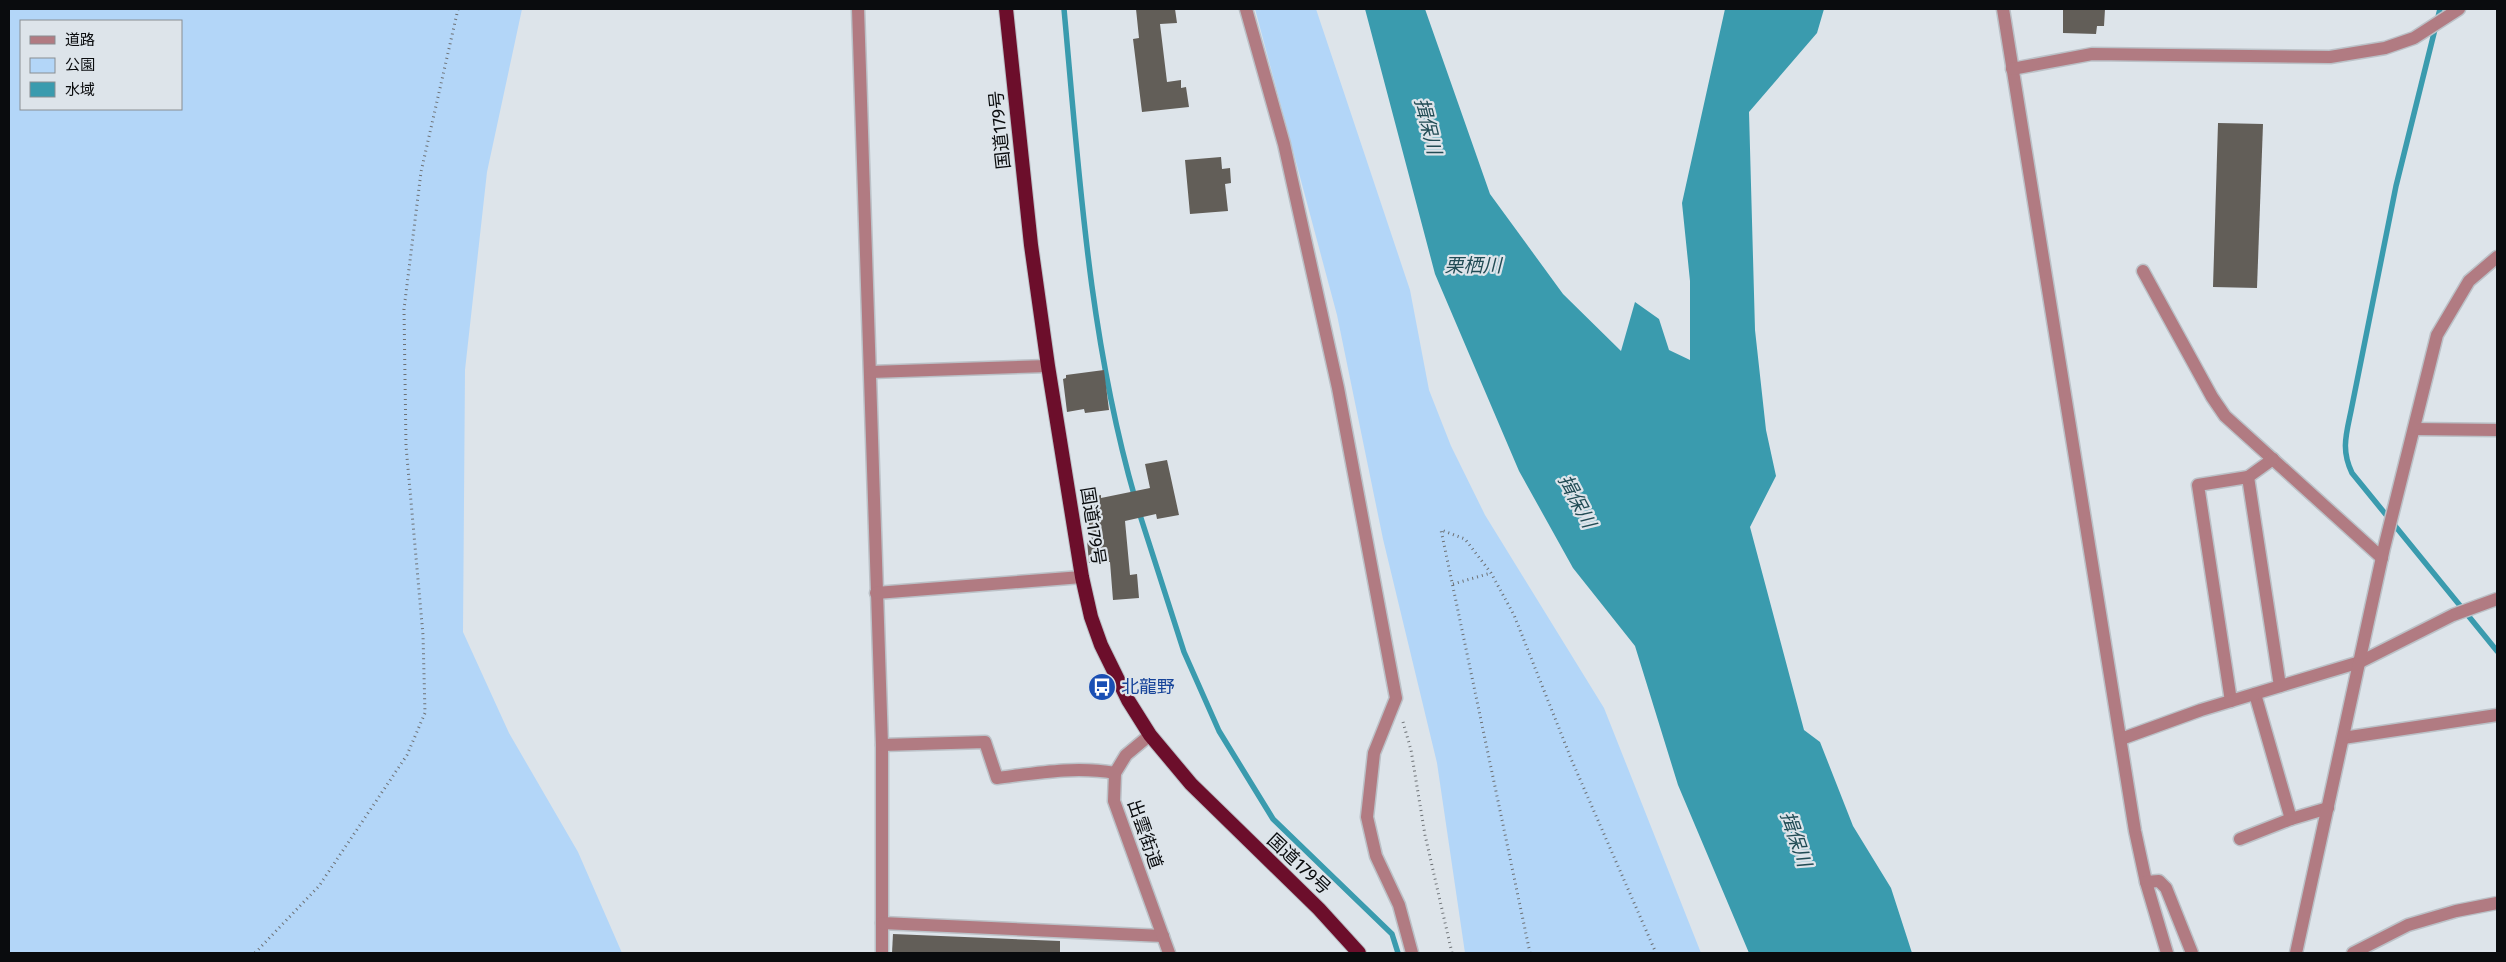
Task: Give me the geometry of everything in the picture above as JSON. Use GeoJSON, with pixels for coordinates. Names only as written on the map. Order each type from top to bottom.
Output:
{"type":"FeatureCollection","features":[{"type":"Feature","properties":{"kind":"highway","name":"国道179号"},"geometry":{"type":"LineString","coordinates":[[1006,9],[1032,245],[1048,366],[1082,577],[1091,617],[1101,645],[1128,700],[1150,736],[1191,784],[1320,909],[1359,953]]}},
{"type":"Feature","properties":{"kind":"street"},"geometry":{"type":"LineString","coordinates":[[858,9],[882,745],[882,953]]}},
{"type":"Feature","properties":{"kind":"street"},"geometry":{"type":"LineString","coordinates":[[1246,9],[1284,144],[1297,200],[1350,447],[1396,698],[1374,753],[1367,817],[1376,856],[1399,905],[1412,953]]}},
{"type":"Feature","properties":{"kind":"street"},"geometry":{"type":"LineString","coordinates":[[2003,9],[2135,832],[2146,882],[2167,953]]}},
{"type":"Feature","properties":{"kind":"street"},"geometry":{"type":"LineString","coordinates":[[2012,69],[2092,54],[2330,57],[2385,48],[2414,38],[2459,9]]}},
{"type":"Feature","properties":{"kind":"street"},"geometry":{"type":"LineString","coordinates":[[2296,953],[2382,558],[2437,335],[2469,281],[2497,257]]}},
{"type":"Feature","properties":{"kind":"street"},"geometry":{"type":"LineString","coordinates":[[2143,271],[2212,397],[2225,416],[2382,558]]}},
{"type":"Feature","properties":{"kind":"street"},"geometry":{"type":"LineString","coordinates":[[871,372],[1048,366]]}},
{"type":"Feature","properties":{"kind":"street"},"geometry":{"type":"LineString","coordinates":[[2414,429],[2497,430]]}},
{"type":"Feature","properties":{"kind":"street"},"geometry":{"type":"LineString","coordinates":[[2231,701],[2198,485],[2248,477],[2273,459]]}},
{"type":"Feature","properties":{"kind":"street"},"geometry":{"type":"LineString","coordinates":[[2248,477],[2280,686]]}},
{"type":"Feature","properties":{"kind":"street"},"geometry":{"type":"LineString","coordinates":[[876,593],[1082,577]]}},
{"type":"Feature","properties":{"kind":"street"},"geometry":{"type":"LineString","coordinates":[[2121,739],[2231,701],[2360,662],[2453,615],[2497,599]]}},
{"type":"Feature","properties":{"kind":"street"},"geometry":{"type":"LineString","coordinates":[[2254,694],[2291,819]]}},
{"type":"Feature","properties":{"kind":"street"},"geometry":{"type":"LineString","coordinates":[[2343,738],[2497,715]]}},
{"type":"Feature","properties":{"kind":"street"},"geometry":{"type":"LineString","coordinates":[[882,745],[985,742],[997,778],[1065,770],[1115,773],[1126,755],[1150,736]]}},
{"type":"Feature","properties":{"kind":"street","name":"出雲街道"},"geometry":{"type":"LineString","coordinates":[[1115,773],[1114,801],[1169,953]]}},
{"type":"Feature","properties":{"kind":"street"},"geometry":{"type":"LineString","coordinates":[[2240,839],[2291,819],[2328,808]]}},
{"type":"Feature","properties":{"kind":"street"},"geometry":{"type":"LineString","coordinates":[[2146,882],[2159,881],[2166,888],[2192,953]]}},
{"type":"Feature","properties":{"kind":"street"},"geometry":{"type":"LineString","coordinates":[[2353,953],[2408,925],[2456,911],[2497,903]]}},
{"type":"Feature","properties":{"kind":"street"},"geometry":{"type":"LineString","coordinates":[[882,923],[1163,936]]}},
{"type":"Feature","properties":{"kind":"path"},"geometry":{"type":"LineString","coordinates":[[255,953],[318,886],[407,755],[425,713],[423,635],[406,446],[404,309],[421,172],[458,9]]}},
{"type":"Feature","properties":{"kind":"path"},"geometry":{"type":"LineString","coordinates":[[1530,953],[1441,530],[1465,538],[1491,573],[1514,615],[1572,761],[1656,953]]}},
{"type":"Feature","properties":{"kind":"path"},"geometry":{"type":"LineString","coordinates":[[1453,584],[1491,573]]}},
{"type":"Feature","properties":{"kind":"path"},"geometry":{"type":"LineString","coordinates":[[1396,698],[1411,750],[1425,835],[1452,953]]}},
{"type":"Feature","properties":{"kind":"green space"},"geometry":{"type":"Polygon","coordinates":[[[9,9],[522,9],[487,172],[465,370],[463,632],[509,733],[578,852],[622,953],[9,953],[9,9]]]}},
{"type":"Feature","properties":{"kind":"green space"},"geometry":{"type":"Polygon","coordinates":[[[1255,9],[1316,9],[1410,290],[1429,390],[1451,446],[1485,515],[1604,708],[1701,953],[1465,953],[1437,763],[1383,539],[1337,315],[1255,9]]]}},
{"type":"Feature","properties":{"kind":"water"},"geometry":{"type":"Polygon","coordinates":[[[1365,9],[1425,9],[1490,194],[1563,294],[1621,351],[1635,302],[1659,319],[1669,350],[1690,360],[1690,281],[1682,203],[1725,9],[1824,9],[1817,33],[1749,112],[1755,330],[1766,430],[1776,476],[1750,527],[1804,730],[1820,742],[1853,826],[1891,888],[1912,953],[1749,953],[1678,785],[1635,646],[1573,568],[1519,471],[1435,274],[1365,9]]]}},
{"type":"Feature","properties":{"kind":"building"},"geometry":{"type":"Polygon","coordinates":[[[1136,9],[1175,9],[1177,23],[1160,24],[1167,82],[1181,80],[1181,88],[1186,87],[1189,107],[1142,112],[1133,39],[1139,38],[1136,9]]]}},
{"type":"Feature","properties":{"kind":"building"},"geometry":{"type":"Polygon","coordinates":[[[2063,9],[2105,9],[2104,26],[2097,26],[2096,34],[2063,33],[2063,9]]]}},
{"type":"Feature","properties":{"kind":"building"},"geometry":{"type":"Polygon","coordinates":[[[2218,123],[2263,124],[2257,288],[2213,287],[2218,123]]]}},
{"type":"Feature","properties":{"kind":"building"},"geometry":{"type":"Polygon","coordinates":[[[1221,157],[1222,169],[1230,168],[1231,183],[1225,184],[1228,211],[1190,214],[1185,160],[1221,157]]]}},
{"type":"Feature","properties":{"kind":"building"},"geometry":{"type":"Polygon","coordinates":[[[1104,370],[1109,410],[1085,413],[1084,409],[1067,412],[1063,379],[1066,378],[1066,375],[1104,370]]]}},
{"type":"Feature","properties":{"kind":"building"},"geometry":{"type":"Polygon","coordinates":[[[1167,460],[1179,515],[1157,519],[1156,514],[1125,521],[1130,575],[1137,574],[1139,598],[1113,600],[1110,562],[1089,563],[1087,540],[1092,540],[1084,499],[1101,495],[1101,498],[1150,488],[1145,464],[1167,460]]]}},
{"type":"Feature","properties":{"kind":"building"},"geometry":{"type":"Polygon","coordinates":[[[893,934],[1060,941],[1060,953],[892,953],[893,934]]]}},
{"type":"Feature","properties":{"kind":"waterway"},"geometry":{"type":"LineString","coordinates":[[1064,9],[1081,194],[1096,316],[1119,438],[1135,498]]}},
{"type":"Feature","properties":{"kind":"waterway"},"geometry":{"type":"LineString","coordinates":[[2440,9],[2396,186],[2348,428],[2346,457],[2352,473],[2497,651]]}},
{"type":"Feature","properties":{"kind":"waterway"},"geometry":{"type":"LineString","coordinates":[[1139,512],[1184,652],[1219,731],[1273,819],[1392,934],[1398,953]]}},
{"type":"Feature","properties":{"kind":"place","name":"北龍野"},"geometry":{"type":"Point","coordinates":[1102,687]}},
{"type":"Feature","properties":{"kind":"water label","name":"揖保川"},"geometry":{"type":"Point","coordinates":[1428,126]}},
{"type":"Feature","properties":{"kind":"water label","name":"栗栖川"},"geometry":{"type":"Point","coordinates":[1473,265]}},
{"type":"Feature","properties":{"kind":"water label","name":"揖保川"},"geometry":{"type":"Point","coordinates":[1577,501]}},
{"type":"Feature","properties":{"kind":"water label","name":"揖保川"},"geometry":{"type":"Point","coordinates":[1796,839]}}]}
